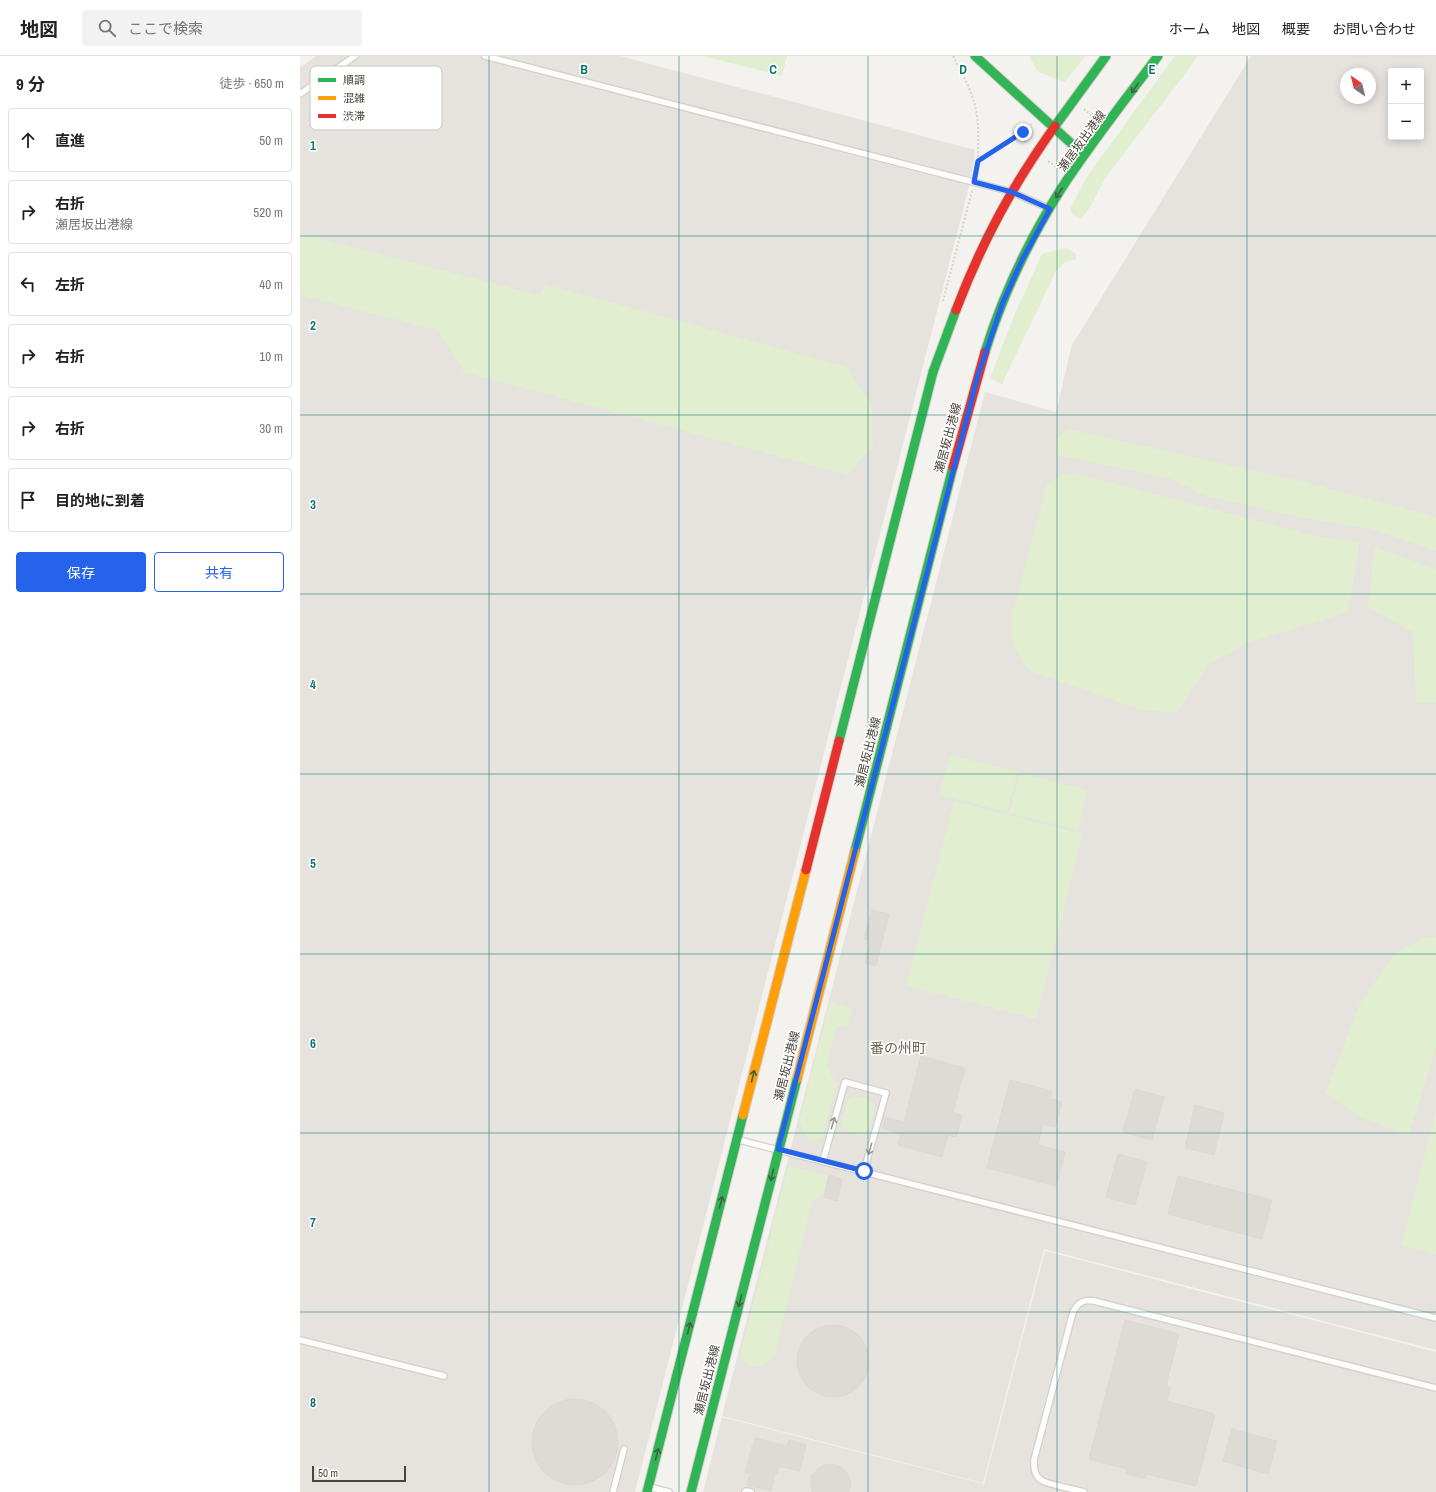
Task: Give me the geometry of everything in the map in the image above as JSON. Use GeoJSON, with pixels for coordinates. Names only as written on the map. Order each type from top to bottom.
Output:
{"type":"FeatureCollection","features":[{"type":"Feature","properties":{"kind":"main road"},"geometry":{"type":"LineString","coordinates":[[975,56],[1084,155]]}},
{"type":"Feature","properties":{"kind":"main road"},"geometry":{"type":"LineString","coordinates":[[648,1489],[933,372],[973,267],[998,216],[1054,127],[1106,56]]}},
{"type":"Feature","properties":{"kind":"main road","name":"瀬居坂出港線"},"geometry":{"type":"LineString","coordinates":[[691,1492],[978,375],[1003,302],[1026,253],[1050,209],[1084,155],[1158,56]]}},
{"type":"Feature","properties":{"kind":"lane"},"geometry":{"type":"LineString","coordinates":[[341,66],[355,56]]}},
{"type":"Feature","properties":{"kind":"lane"},"geometry":{"type":"LineString","coordinates":[[485,56],[1012,192],[1050,209]]}},
{"type":"Feature","properties":{"kind":"lane"},"geometry":{"type":"LineString","coordinates":[[300,94],[310,87]]}},
{"type":"Feature","properties":{"kind":"lane"},"geometry":{"type":"LineString","coordinates":[[823,1161],[845,1082],[886,1093],[864,1171]]}},
{"type":"Feature","properties":{"kind":"lane"},"geometry":{"type":"LineString","coordinates":[[737,1140],[778,1149],[1436,1318]]}},
{"type":"Feature","properties":{"kind":"lane"},"geometry":{"type":"LineString","coordinates":[[1084,1492],[1042,1480],[1036,1475],[1034,1468],[1034,1460],[1073,1312],[1077,1305],[1082,1301],[1094,1301],[1436,1388]]}},
{"type":"Feature","properties":{"kind":"lane"},"geometry":{"type":"LineString","coordinates":[[300,1340],[444,1376]]}},
{"type":"Feature","properties":{"kind":"lane"},"geometry":{"type":"LineString","coordinates":[[613,1492],[624,1450]]}},
{"type":"Feature","properties":{"kind":"lane"},"geometry":{"type":"LineString","coordinates":[[648,1489],[669,1492]]}},
{"type":"Feature","properties":{"kind":"lane"},"geometry":{"type":"LineString","coordinates":[[745,1492],[751,1492]]}},
{"type":"Feature","properties":{"kind":"path"},"geometry":{"type":"LineString","coordinates":[[942,306],[978,161],[977,116],[972,96],[953,56]]}},
{"type":"Feature","properties":{"kind":"path"},"geometry":{"type":"LineString","coordinates":[[1079,106],[1094,118]]}},
{"type":"Feature","properties":{"kind":"path"},"geometry":{"type":"LineString","coordinates":[[978,161],[1023,132],[1031,124]]}},
{"type":"Feature","properties":{"kind":"path"},"geometry":{"type":"LineString","coordinates":[[1023,132],[1026,148]]}},
{"type":"Feature","properties":{"kind":"path"},"geometry":{"type":"LineString","coordinates":[[1043,159],[1064,172]]}},
{"type":"Feature","properties":{"kind":"shaded area"},"geometry":{"type":"Polygon","coordinates":[[[316,56],[620,56],[975,150],[973,169],[967,194],[635,1492],[300,1492],[300,68],[316,56]]]}},
{"type":"Feature","properties":{"kind":"shaded area"},"geometry":{"type":"Polygon","coordinates":[[[1251,56],[1436,56],[1436,1350],[1044,1249],[983,1483],[722,1416],[985,392],[1056,412],[1072,345],[1251,56]]]}},
{"type":"Feature","properties":{"kind":"shaded area"},"geometry":{"type":"Polygon","coordinates":[[[868,993],[926,1008],[905,1090],[833,1072],[843,1032],[859,1028],[868,993]]]}},
{"type":"Feature","properties":{"kind":"shaded area"},"geometry":{"type":"Polygon","coordinates":[[[1045,1251],[1436,1352],[1436,1492],[703,1492],[722,1417],[984,1484],[1045,1251]]]}},
{"type":"Feature","properties":{"kind":"green space"},"geometry":{"type":"Polygon","coordinates":[[[702,56],[787,56],[782,76],[702,56]]]}},
{"type":"Feature","properties":{"kind":"green space"},"geometry":{"type":"Polygon","coordinates":[[[1029,56],[1085,56],[1065,82],[1038,72],[1029,56]]]}},
{"type":"Feature","properties":{"kind":"green space"},"geometry":{"type":"Polygon","coordinates":[[[1175,56],[1198,56],[1109,173],[1089,209],[1080,219],[1073,215],[1070,209],[1086,178],[1175,56]]]}},
{"type":"Feature","properties":{"kind":"green space"},"geometry":{"type":"Polygon","coordinates":[[[300,234],[539,295],[544,284],[847,367],[871,404],[873,446],[848,475],[464,372],[437,330],[300,295],[300,234]]]}},
{"type":"Feature","properties":{"kind":"green space"},"geometry":{"type":"Polygon","coordinates":[[[1066,248],[1076,254],[1076,259],[1066,262],[1056,271],[1002,384],[990,378],[1014,316],[1042,254],[1066,248]]]}},
{"type":"Feature","properties":{"kind":"green space"},"geometry":{"type":"Polygon","coordinates":[[[1068,429],[1305,482],[1436,517],[1436,551],[1370,529],[1308,519],[1206,496],[1171,479],[1058,455],[1056,438],[1068,429]]]}},
{"type":"Feature","properties":{"kind":"green space"},"geometry":{"type":"Polygon","coordinates":[[[1074,473],[1320,537],[1360,542],[1348,612],[1245,644],[1208,665],[1177,712],[1145,711],[1029,671],[1014,648],[1010,622],[1047,484],[1061,475],[1074,473]]]}},
{"type":"Feature","properties":{"kind":"green space"},"geometry":{"type":"Polygon","coordinates":[[[1375,547],[1436,569],[1436,703],[1416,702],[1413,632],[1367,607],[1375,547]]]}},
{"type":"Feature","properties":{"kind":"green space"},"geometry":{"type":"Polygon","coordinates":[[[950,755],[1018,772],[1007,812],[939,795],[950,755]]]}},
{"type":"Feature","properties":{"kind":"green space"},"geometry":{"type":"Polygon","coordinates":[[[1020,773],[1088,790],[1078,830],[1009,813],[1020,773]]]}},
{"type":"Feature","properties":{"kind":"green space"},"geometry":{"type":"Polygon","coordinates":[[[954,801],[1083,834],[1036,1019],[906,986],[954,801]]]}},
{"type":"Feature","properties":{"kind":"green space"},"geometry":{"type":"Polygon","coordinates":[[[1426,937],[1436,937],[1436,1048],[1409,1136],[1360,1117],[1325,1093],[1360,1003],[1395,953],[1426,937]]]}},
{"type":"Feature","properties":{"kind":"green space"},"geometry":{"type":"Polygon","coordinates":[[[830,1002],[852,1008],[848,1026],[836,1027],[827,1067],[837,1084],[823,1137],[812,1141],[805,1136],[799,1121],[830,1002]]]}},
{"type":"Feature","properties":{"kind":"green space"},"geometry":{"type":"Polygon","coordinates":[[[853,1096],[869,1100],[875,1106],[868,1132],[862,1136],[841,1128],[848,1099],[853,1096]]]}},
{"type":"Feature","properties":{"kind":"green space"},"geometry":{"type":"Polygon","coordinates":[[[1436,1111],[1436,1255],[1401,1245],[1436,1111]]]}},
{"type":"Feature","properties":{"kind":"green space"},"geometry":{"type":"Polygon","coordinates":[[[788,1166],[828,1175],[824,1193],[812,1201],[775,1356],[762,1365],[753,1366],[748,1365],[740,1356],[788,1166]]]}},
{"type":"Feature","properties":{"kind":"building"},"geometry":{"type":"Polygon","coordinates":[[[872,910],[889,914],[876,966],[865,963],[870,941],[864,939],[872,910]]]}},
{"type":"Feature","properties":{"kind":"building"},"geometry":{"type":"Polygon","coordinates":[[[921,1056],[965,1068],[953,1112],[962,1115],[956,1137],[948,1135],[942,1157],[898,1145],[901,1134],[883,1128],[885,1118],[904,1122],[921,1056]]]}},
{"type":"Feature","properties":{"kind":"building"},"geometry":{"type":"Polygon","coordinates":[[[1010,1080],[1052,1091],[1050,1099],[1062,1102],[1055,1127],[1043,1124],[1038,1145],[1065,1152],[1056,1186],[987,1168],[1010,1080]]]}},
{"type":"Feature","properties":{"kind":"building"},"geometry":{"type":"Polygon","coordinates":[[[1135,1089],[1164,1097],[1152,1140],[1123,1132],[1135,1089]]]}},
{"type":"Feature","properties":{"kind":"building"},"geometry":{"type":"Polygon","coordinates":[[[1195,1105],[1224,1113],[1214,1155],[1185,1148],[1195,1105]]]}},
{"type":"Feature","properties":{"kind":"building"},"geometry":{"type":"Polygon","coordinates":[[[1118,1154],[1147,1162],[1135,1205],[1106,1197],[1118,1154]]]}},
{"type":"Feature","properties":{"kind":"building"},"geometry":{"type":"Polygon","coordinates":[[[829,1175],[842,1179],[837,1201],[824,1197],[829,1175]]]}},
{"type":"Feature","properties":{"kind":"building"},"geometry":{"type":"Polygon","coordinates":[[[1178,1176],[1272,1200],[1262,1239],[1168,1214],[1178,1176]]]}},
{"type":"Feature","properties":{"kind":"building"},"geometry":{"type":"Polygon","coordinates":[[[1125,1320],[1179,1334],[1166,1386],[1171,1388],[1167,1401],[1215,1414],[1196,1486],[1146,1474],[1145,1478],[1126,1474],[1127,1469],[1089,1459],[1125,1320]]]}},
{"type":"Feature","properties":{"kind":"building"},"geometry":{"type":"Polygon","coordinates":[[[833,1325],[847,1328],[859,1335],[866,1347],[869,1361],[866,1375],[859,1387],[847,1394],[833,1397],[819,1394],[807,1387],[800,1375],[797,1361],[800,1347],[807,1335],[819,1328],[833,1325]]]}},
{"type":"Feature","properties":{"kind":"building"},"geometry":{"type":"Polygon","coordinates":[[[575,1399],[591,1403],[605,1412],[614,1426],[618,1442],[614,1458],[605,1472],[591,1481],[575,1485],[559,1481],[545,1472],[536,1458],[532,1442],[536,1426],[545,1412],[559,1403],[575,1399]]]}},
{"type":"Feature","properties":{"kind":"building"},"geometry":{"type":"Polygon","coordinates":[[[1232,1429],[1277,1441],[1268,1474],[1223,1461],[1232,1429]]]}},
{"type":"Feature","properties":{"kind":"building"},"geometry":{"type":"Polygon","coordinates":[[[755,1438],[787,1446],[789,1440],[806,1445],[800,1471],[779,1466],[777,1474],[775,1473],[771,1491],[747,1485],[750,1473],[745,1472],[755,1438]]]}},
{"type":"Feature","properties":{"kind":"building"},"geometry":{"type":"Polygon","coordinates":[[[830,1464],[842,1468],[847,1473],[851,1485],[849,1492],[812,1492],[811,1476],[818,1469],[830,1464]]]}},
{"type":"Feature","properties":{"kind":"traffic: fast"},"geometry":{"type":"LineString","coordinates":[[975,56],[1084,155]]}},
{"type":"Feature","properties":{"kind":"traffic: fast"},"geometry":{"type":"LineString","coordinates":[[1055,126],[1106,56]]}},
{"type":"Feature","properties":{"kind":"traffic: fast"},"geometry":{"type":"LineString","coordinates":[[985,352],[1009,288],[1049,208],[1084,155],[1158,56]]}},
{"type":"Feature","properties":{"kind":"traffic: fast"},"geometry":{"type":"LineString","coordinates":[[839,741],[933,372],[956,310]]}},
{"type":"Feature","properties":{"kind":"traffic: fast"},"geometry":{"type":"LineString","coordinates":[[855,851],[953,467]]}},
{"type":"Feature","properties":{"kind":"traffic: fast"},"geometry":{"type":"LineString","coordinates":[[691,1492],[797,1079]]}},
{"type":"Feature","properties":{"kind":"traffic: fast"},"geometry":{"type":"LineString","coordinates":[[647,1492],[743,1115]]}},
{"type":"Feature","properties":{"kind":"traffic: slow"},"geometry":{"type":"LineString","coordinates":[[797,1079],[855,851]]}},
{"type":"Feature","properties":{"kind":"traffic: slow"},"geometry":{"type":"LineString","coordinates":[[743,1115],[806,870]]}},
{"type":"Feature","properties":{"kind":"traffic: jam"},"geometry":{"type":"LineString","coordinates":[[956,310],[976,261],[999,215],[1025,170],[1055,126]]}},
{"type":"Feature","properties":{"kind":"traffic: jam"},"geometry":{"type":"LineString","coordinates":[[953,467],[985,352]]}},
{"type":"Feature","properties":{"kind":"traffic: jam"},"geometry":{"type":"LineString","coordinates":[[806,870],[839,741]]}},
{"type":"Feature","properties":{"kind":"district","name":"番の州町"},"geometry":{"type":"Point","coordinates":[898,1048]}},
{"type":"Feature","properties":{"kind":"route"},"geometry":{"type":"LineString","coordinates":[[864,1171],[778,1149],[963,428],[978,375],[1003,302],[1022,260],[1050,209],[1012,192],[974,182],[978,161],[1023,132]]}}]}
